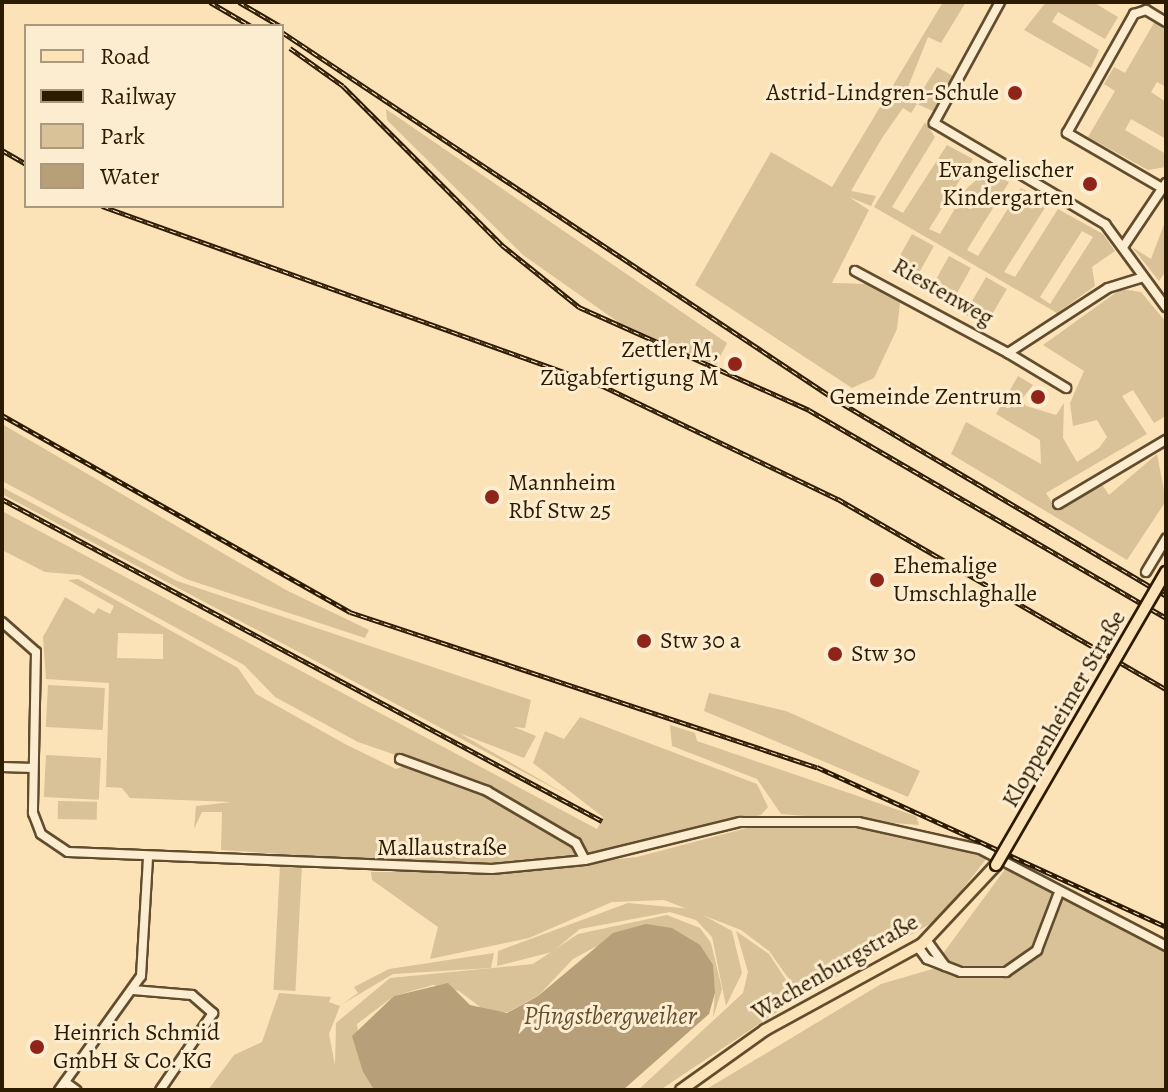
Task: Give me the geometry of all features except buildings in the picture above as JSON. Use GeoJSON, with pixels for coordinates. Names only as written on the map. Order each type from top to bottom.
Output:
{"type":"FeatureCollection","features":[{"type":"Feature","properties":{"kind":"main road","name":"Kloppenheimer Straße"},"geometry":{"type":"LineString","coordinates":[[996,865],[1166,572]]}},
{"type":"Feature","properties":{"kind":"main road","name":"Wachenburgstraße"},"geometry":{"type":"LineString","coordinates":[[681,1090],[765,1030],[922,944],[996,865]]}},
{"type":"Feature","properties":{"kind":"street"},"geometry":{"type":"LineString","coordinates":[[1000,2],[934,123],[1105,224],[1166,307]]}},
{"type":"Feature","properties":{"kind":"street"},"geometry":{"type":"LineString","coordinates":[[1123,247],[1164,185],[1067,133],[1134,14],[1146,10],[1166,22]]}},
{"type":"Feature","properties":{"kind":"street","name":"Riestenweg"},"geometry":{"type":"LineString","coordinates":[[855,271],[1008,353],[1066,388]]}},
{"type":"Feature","properties":{"kind":"street","name":"Riestenweg"},"geometry":{"type":"LineString","coordinates":[[1008,353],[1108,288],[1143,277]]}},
{"type":"Feature","properties":{"kind":"street"},"geometry":{"type":"LineString","coordinates":[[1058,504],[1166,440]]}},
{"type":"Feature","properties":{"kind":"street"},"geometry":{"type":"LineString","coordinates":[[1146,572],[1166,539]]}},
{"type":"Feature","properties":{"kind":"street","name":"Mallaustraße"},"geometry":{"type":"LineString","coordinates":[[2,622],[36,652],[33,813],[50,842],[74,853],[439,870],[585,860],[740,822],[858,822],[980,849],[1058,895],[1166,946]]}},
{"type":"Feature","properties":{"kind":"street"},"geometry":{"type":"LineString","coordinates":[[400,759],[487,791],[576,843],[585,860]]}},
{"type":"Feature","properties":{"kind":"street"},"geometry":{"type":"LineString","coordinates":[[2,767],[33,768]]}},
{"type":"Feature","properties":{"kind":"street"},"geometry":{"type":"LineString","coordinates":[[76,1090],[62,1086],[133,990],[144,964],[148,857]]}},
{"type":"Feature","properties":{"kind":"street"},"geometry":{"type":"LineString","coordinates":[[922,944],[946,966],[992,975],[1019,966],[1045,936],[1058,895]]}},
{"type":"Feature","properties":{"kind":"street"},"geometry":{"type":"LineString","coordinates":[[133,990],[192,995],[213,1013],[160,1090]]}},
{"type":"Feature","properties":{"kind":"green space"},"geometry":{"type":"Polygon","coordinates":[[[943,2],[966,2],[941,43],[928,37],[908,87],[920,94],[937,67],[953,76],[933,111],[917,104],[911,113],[903,108],[882,138],[851,191],[876,196],[871,206],[849,197],[869,210],[832,283],[868,284],[900,303],[897,329],[874,378],[852,388],[695,285],[771,152],[832,187],[943,2]]]}},
{"type":"Feature","properties":{"kind":"green space"},"geometry":{"type":"Polygon","coordinates":[[[1046,2],[1093,2],[1118,17],[1105,39],[1058,12],[1052,22],[1099,50],[1091,68],[1024,30],[1046,2]]]}},
{"type":"Feature","properties":{"kind":"green space"},"geometry":{"type":"Polygon","coordinates":[[[1155,21],[1166,29],[1166,87],[1157,82],[1151,92],[1166,102],[1166,139],[1131,119],[1125,130],[1166,154],[1166,167],[1148,170],[1088,137],[1115,91],[1104,84],[1114,67],[1125,73],[1155,21]]]}},
{"type":"Feature","properties":{"kind":"green space"},"geometry":{"type":"Polygon","coordinates":[[[386,109],[727,343],[716,365],[628,329],[523,255],[387,120],[386,109]]]}},
{"type":"Feature","properties":{"kind":"green space"},"geometry":{"type":"Polygon","coordinates":[[[925,122],[935,137],[892,207],[903,213],[947,145],[973,159],[929,229],[940,234],[967,188],[988,170],[1009,182],[967,250],[978,256],[1021,188],[1048,203],[1004,272],[1015,277],[1058,209],[1103,234],[1115,251],[1092,267],[1095,286],[1057,313],[874,207],[925,122]],[[1082,231],[1040,297],[1050,304],[1093,237],[1082,231]]]}},
{"type":"Feature","properties":{"kind":"green space"},"geometry":{"type":"Polygon","coordinates":[[[1166,219],[1166,271],[1159,281],[1132,247],[1151,259],[1166,219]]]}},
{"type":"Feature","properties":{"kind":"green space"},"geometry":{"type":"Polygon","coordinates":[[[912,234],[934,246],[913,284],[891,272],[912,234]]]}},
{"type":"Feature","properties":{"kind":"green space"},"geometry":{"type":"Polygon","coordinates":[[[949,256],[971,268],[950,306],[928,294],[949,256]]]}},
{"type":"Feature","properties":{"kind":"green space"},"geometry":{"type":"Polygon","coordinates":[[[986,277],[1007,289],[985,326],[964,314],[986,277]]]}},
{"type":"Feature","properties":{"kind":"green space"},"geometry":{"type":"Polygon","coordinates":[[[1121,289],[1141,292],[1166,322],[1166,416],[1154,423],[1133,390],[1122,396],[1147,434],[1046,493],[1056,509],[1101,483],[1109,495],[1157,454],[1166,501],[1127,560],[951,454],[966,422],[1041,464],[1040,440],[996,414],[1018,376],[1033,385],[1021,400],[1026,406],[1056,415],[1064,403],[1063,438],[1077,462],[1099,448],[1107,437],[1097,420],[1073,426],[1070,403],[1084,371],[1043,345],[1121,289]]]}},
{"type":"Feature","properties":{"kind":"green space"},"geometry":{"type":"Polygon","coordinates":[[[2,424],[286,590],[369,630],[365,638],[186,579],[2,481],[2,424]]]}},
{"type":"Feature","properties":{"kind":"green space"},"geometry":{"type":"Polygon","coordinates":[[[2,487],[177,581],[531,700],[525,728],[514,727],[536,736],[524,758],[459,733],[574,799],[2,494],[2,487]]]}},
{"type":"Feature","properties":{"kind":"green space"},"geometry":{"type":"Polygon","coordinates":[[[2,511],[597,829],[603,817],[533,763],[545,731],[564,739],[580,717],[757,784],[768,807],[761,815],[586,854],[482,785],[358,742],[275,697],[244,665],[80,575],[45,572],[2,550],[2,511]]]}},
{"type":"Feature","properties":{"kind":"green space"},"geometry":{"type":"Polygon","coordinates":[[[78,579],[238,668],[256,694],[345,744],[396,769],[406,765],[486,792],[574,846],[575,857],[484,867],[221,850],[222,812],[202,812],[194,829],[196,806],[232,802],[130,798],[122,788],[106,787],[109,683],[46,679],[43,637],[65,597],[94,614],[98,608],[110,614],[114,606],[68,580],[78,579]],[[118,633],[117,658],[163,659],[163,634],[118,633]]]}},
{"type":"Feature","properties":{"kind":"green space"},"geometry":{"type":"Polygon","coordinates":[[[48,685],[105,688],[103,730],[46,727],[48,685]]]}},
{"type":"Feature","properties":{"kind":"green space"},"geometry":{"type":"Polygon","coordinates":[[[709,693],[786,711],[920,771],[908,797],[704,711],[709,693]]]}},
{"type":"Feature","properties":{"kind":"green space"},"geometry":{"type":"Polygon","coordinates":[[[670,725],[695,733],[697,741],[916,816],[919,825],[781,814],[757,779],[672,746],[670,725]]]}},
{"type":"Feature","properties":{"kind":"green space"},"geometry":{"type":"Polygon","coordinates":[[[46,755],[101,758],[99,800],[44,797],[46,755]]]}},
{"type":"Feature","properties":{"kind":"green space"},"geometry":{"type":"Polygon","coordinates":[[[58,801],[97,802],[97,820],[58,819],[58,801]]]}},
{"type":"Feature","properties":{"kind":"green space"},"geometry":{"type":"Polygon","coordinates":[[[766,823],[883,828],[987,858],[939,919],[801,996],[769,951],[741,930],[664,900],[612,902],[529,938],[430,959],[438,927],[372,880],[371,872],[502,872],[637,857],[766,823]]]}},
{"type":"Feature","properties":{"kind":"green space"},"geometry":{"type":"Polygon","coordinates":[[[280,865],[302,866],[295,991],[273,990],[280,865]]]}},
{"type":"Feature","properties":{"kind":"green space"},"geometry":{"type":"Polygon","coordinates":[[[1006,868],[1166,950],[1166,1090],[705,1090],[881,984],[943,966],[944,952],[1006,868]]]}},
{"type":"Feature","properties":{"kind":"green space"},"geometry":{"type":"Polygon","coordinates":[[[628,903],[692,909],[732,931],[742,973],[726,1006],[712,937],[696,920],[670,912],[580,929],[552,952],[497,966],[498,951],[628,903]]]}},
{"type":"Feature","properties":{"kind":"green space"},"geometry":{"type":"Polygon","coordinates":[[[667,915],[700,928],[711,943],[722,989],[713,1018],[715,993],[627,930],[573,959],[539,995],[508,1012],[488,1013],[459,991],[433,985],[394,996],[357,1024],[363,1072],[374,1090],[208,1090],[234,1055],[262,1042],[279,993],[331,997],[329,1002],[340,1006],[329,1034],[335,1065],[336,1023],[390,978],[533,964],[578,934],[667,915]]]}},
{"type":"Feature","properties":{"kind":"green space"},"geometry":{"type":"Polygon","coordinates":[[[736,931],[769,954],[798,998],[660,1090],[638,1090],[743,993],[748,972],[736,931]]]}},
{"type":"Feature","properties":{"kind":"green space"},"geometry":{"type":"Polygon","coordinates":[[[494,953],[491,968],[393,974],[341,1005],[358,993],[354,987],[389,969],[494,953]]]}},
{"type":"Feature","properties":{"kind":"water","name":"Pfingstbergweiher"},"geometry":{"type":"Polygon","coordinates":[[[646,924],[672,928],[700,945],[713,965],[715,993],[709,1014],[623,1090],[374,1090],[363,1072],[352,1036],[394,996],[448,983],[470,1005],[507,1013],[538,996],[613,933],[646,924]]]}},
{"type":"Feature","properties":{"kind":"railway"},"geometry":{"type":"LineString","coordinates":[[210,2],[248,24]]}},
{"type":"Feature","properties":{"kind":"railway"},"geometry":{"type":"LineString","coordinates":[[239,2],[277,24]]}},
{"type":"Feature","properties":{"kind":"railway"},"geometry":{"type":"LineString","coordinates":[[284,33],[833,398],[1166,596]]}},
{"type":"Feature","properties":{"kind":"railway"},"geometry":{"type":"LineString","coordinates":[[290,48],[343,86],[502,245],[579,307],[809,410],[1166,618]]}},
{"type":"Feature","properties":{"kind":"railway"},"geometry":{"type":"LineString","coordinates":[[2,150],[24,163]]}},
{"type":"Feature","properties":{"kind":"railway"},"geometry":{"type":"LineString","coordinates":[[108,208],[603,386],[838,499],[1166,689]]}},
{"type":"Feature","properties":{"kind":"railway"},"geometry":{"type":"LineString","coordinates":[[2,415],[350,612],[817,767],[1166,927]]}},
{"type":"Feature","properties":{"kind":"railway"},"geometry":{"type":"LineString","coordinates":[[2,499],[602,821]]}},
{"type":"Feature","properties":{"kind":"place","name":"Astrid-Lindgren-Schule"},"geometry":{"type":"Point","coordinates":[1015,93]}},
{"type":"Feature","properties":{"kind":"place","name":"Evangelischer Kindergarten"},"geometry":{"type":"Point","coordinates":[1090,184]}},
{"type":"Feature","properties":{"kind":"place","name":"Zettler M, Zugabfertigung M"},"geometry":{"type":"Point","coordinates":[735,364]}},
{"type":"Feature","properties":{"kind":"place","name":"Gemeinde Zentrum"},"geometry":{"type":"Point","coordinates":[1038,397]}},
{"type":"Feature","properties":{"kind":"place","name":"Mannheim Rbf Stw 25"},"geometry":{"type":"Point","coordinates":[492,497]}},
{"type":"Feature","properties":{"kind":"place","name":"Ehemalige Umschlaghalle"},"geometry":{"type":"Point","coordinates":[877,580]}},
{"type":"Feature","properties":{"kind":"place","name":"Stw 30 a"},"geometry":{"type":"Point","coordinates":[644,641]}},
{"type":"Feature","properties":{"kind":"place","name":"Stw 30"},"geometry":{"type":"Point","coordinates":[835,654]}},
{"type":"Feature","properties":{"kind":"place","name":"Heinrich Schmid GmbH & Co. KG"},"geometry":{"type":"Point","coordinates":[37,1047]}}]}
